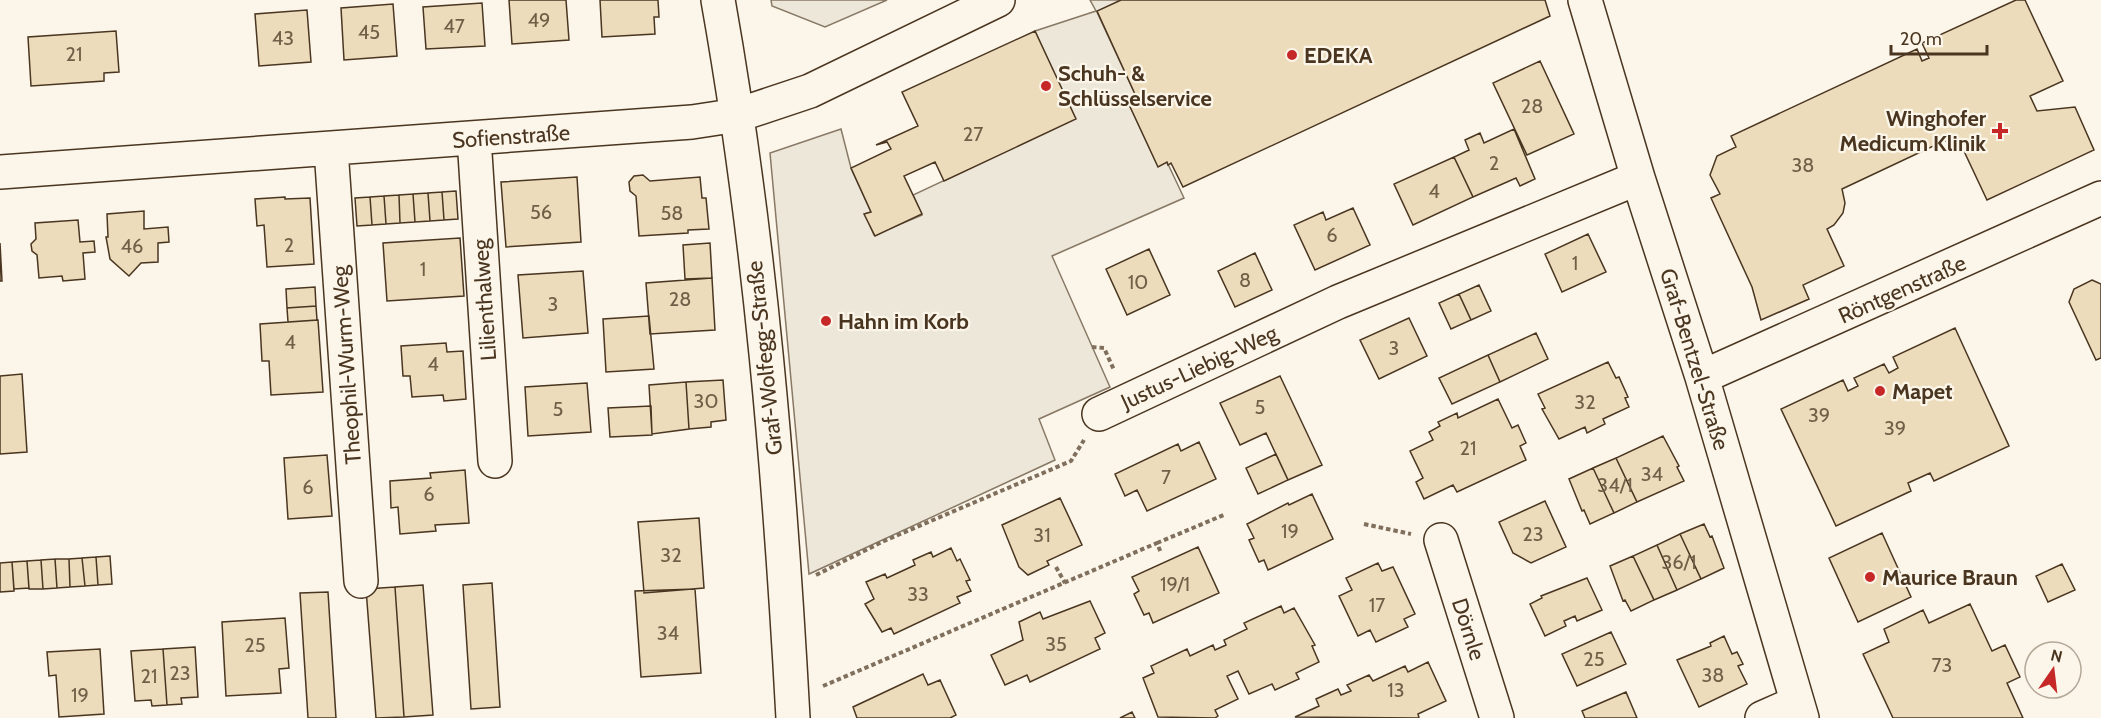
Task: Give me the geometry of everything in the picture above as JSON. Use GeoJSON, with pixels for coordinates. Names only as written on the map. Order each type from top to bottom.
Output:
{"type":"FeatureCollection","features":[{"type":"Feature","properties":{"kind":"street","name":"Graf-Wolfegg-Straße"},"geometry":{"type":"LineString","coordinates":[[718,0],[738,115],[761,315],[786,591],[793,709]]}},
{"type":"Feature","properties":{"kind":"street","name":"Sofienstraße"},"geometry":{"type":"LineString","coordinates":[[0,172],[692,122],[738,115],[810,91],[998,0]]}},
{"type":"Feature","properties":{"kind":"street","name":"Graf-Bentzel-Straße"},"geometry":{"type":"LineString","coordinates":[[1586,0],[1638,178],[1702,377],[1799,711]]}},
{"type":"Feature","properties":{"kind":"street","name":"Lilienthalweg"},"geometry":{"type":"LineString","coordinates":[[474,138],[495,461]]}},
{"type":"Feature","properties":{"kind":"street","name":"Theophil-Wurm-Weg"},"geometry":{"type":"LineString","coordinates":[[331,149],[361,580]]}},
{"type":"Feature","properties":{"kind":"street","name":"Justus-Liebig-Weg"},"geometry":{"type":"LineString","coordinates":[[1099,414],[1338,302],[1638,178]]}},
{"type":"Feature","properties":{"kind":"street","name":"Röntgenstraße"},"geometry":{"type":"LineString","coordinates":[[1702,377],[2101,198]]}},
{"type":"Feature","properties":{"kind":"street","name":"Dörnle"},"geometry":{"type":"LineString","coordinates":[[1441,540],[1497,718]]}},
{"type":"Feature","properties":{"kind":"street"},"geometry":{"type":"LineString","coordinates":[[1762,718],[1799,711]]}},
{"type":"Feature","properties":{"kind":"path","name":"Justus-Liebig-Weg"},"geometry":{"type":"LineString","coordinates":[[786,591],[884,541],[1071,461],[1099,414]]}},
{"type":"Feature","properties":{"kind":"path"},"geometry":{"type":"LineString","coordinates":[[793,709],[1065,583],[1226,514]]}},
{"type":"Feature","properties":{"kind":"path"},"geometry":{"type":"LineString","coordinates":[[1364,524],[1441,540]]}},
{"type":"Feature","properties":{"kind":"path"},"geometry":{"type":"LineString","coordinates":[[1157,543],[1161,553]]}},
{"type":"Feature","properties":{"kind":"path"},"geometry":{"type":"LineString","coordinates":[[1056,567],[1065,583]]}},
{"type":"Feature","properties":{"kind":"shaded area"},"geometry":{"type":"Polygon","coordinates":[[[771,0],[887,0],[825,27],[772,6],[771,0]]]}},
{"type":"Feature","properties":{"kind":"shaded area"},"geometry":{"type":"Polygon","coordinates":[[[1090,0],[1121,0],[1097,12],[1135,94],[1126,98],[1158,166],[1167,162],[1184,198],[1052,256],[1110,387],[1039,419],[1055,460],[809,574],[770,153],[841,129],[851,168],[871,212],[865,214],[874,235],[922,215],[913,195],[1075,119],[1035,31],[1096,11],[1090,0]]]}},
{"type":"Feature","properties":{"kind":"building"},"geometry":{"type":"Polygon","coordinates":[[[509,0],[566,0],[569,40],[512,44],[509,0]]]}},
{"type":"Feature","properties":{"kind":"building"},"geometry":{"type":"Polygon","coordinates":[[[600,0],[658,0],[659,17],[654,17],[655,34],[602,37],[600,0]]]}},
{"type":"Feature","properties":{"kind":"building","name":"EDEKA"},"geometry":{"type":"Polygon","coordinates":[[[1121,0],[1545,0],[1550,16],[1183,187],[1171,163],[1168,165],[1167,162],[1158,167],[1126,98],[1135,94],[1097,11],[1121,0]]]}},
{"type":"Feature","properties":{"kind":"building"},"geometry":{"type":"Polygon","coordinates":[[[2016,0],[2025,0],[2063,81],[2030,96],[2037,111],[2075,107],[2094,150],[1987,200],[1962,147],[1951,152],[1946,140],[1842,189],[1845,203],[1843,213],[1834,225],[1827,229],[1844,266],[1803,285],[1809,299],[1761,320],[1752,287],[1711,198],[1720,194],[1710,175],[1717,156],[1736,147],[1731,136],[1917,49],[1922,61],[1929,58],[1922,43],[2016,0]]]}},
{"type":"Feature","properties":{"kind":"building"},"geometry":{"type":"Polygon","coordinates":[[[482,3],[485,46],[426,49],[423,7],[482,3]]]}},
{"type":"Feature","properties":{"kind":"building"},"geometry":{"type":"Polygon","coordinates":[[[393,4],[397,56],[344,60],[341,8],[393,4]]]}},
{"type":"Feature","properties":{"kind":"building"},"geometry":{"type":"Polygon","coordinates":[[[307,10],[311,62],[259,66],[255,14],[307,10]]]}},
{"type":"Feature","properties":{"kind":"building"},"geometry":{"type":"Polygon","coordinates":[[[116,31],[119,72],[104,73],[104,81],[31,86],[28,37],[116,31]]]}},
{"type":"Feature","properties":{"kind":"building"},"geometry":{"type":"Polygon","coordinates":[[[1035,31],[1076,119],[944,181],[935,162],[904,176],[922,214],[875,236],[864,214],[871,212],[851,168],[891,149],[887,142],[876,145],[918,126],[902,92],[1035,31]]]}},
{"type":"Feature","properties":{"kind":"building"},"geometry":{"type":"Polygon","coordinates":[[[1540,61],[1574,134],[1527,155],[1493,83],[1540,61]]]}},
{"type":"Feature","properties":{"kind":"building"},"geometry":{"type":"Polygon","coordinates":[[[1514,129],[1535,179],[1520,186],[1516,178],[1473,197],[1454,157],[1469,150],[1465,140],[1480,133],[1484,143],[1514,129]]]}},
{"type":"Feature","properties":{"kind":"building"},"geometry":{"type":"Polygon","coordinates":[[[1454,157],[1473,197],[1413,225],[1394,184],[1454,157]]]}},
{"type":"Feature","properties":{"kind":"building"},"geometry":{"type":"Polygon","coordinates":[[[643,175],[650,181],[700,177],[702,198],[706,198],[709,229],[688,230],[688,233],[639,236],[636,196],[630,191],[629,182],[634,176],[643,175]]]}},
{"type":"Feature","properties":{"kind":"building"},"geometry":{"type":"Polygon","coordinates":[[[577,177],[581,242],[506,247],[501,182],[577,177]]]}},
{"type":"Feature","properties":{"kind":"building"},"geometry":{"type":"Polygon","coordinates":[[[456,191],[458,219],[444,220],[442,192],[456,191]]]}},
{"type":"Feature","properties":{"kind":"building"},"geometry":{"type":"Polygon","coordinates":[[[442,192],[444,220],[430,221],[428,193],[442,192]]]}},
{"type":"Feature","properties":{"kind":"building"},"geometry":{"type":"Polygon","coordinates":[[[428,193],[430,221],[415,222],[413,194],[428,193]]]}},
{"type":"Feature","properties":{"kind":"building"},"geometry":{"type":"Polygon","coordinates":[[[413,194],[415,222],[400,223],[399,195],[413,194]]]}},
{"type":"Feature","properties":{"kind":"building"},"geometry":{"type":"Polygon","coordinates":[[[399,195],[400,223],[386,224],[384,196],[399,195]]]}},
{"type":"Feature","properties":{"kind":"building"},"geometry":{"type":"Polygon","coordinates":[[[384,196],[386,224],[372,225],[370,197],[384,196]]]}},
{"type":"Feature","properties":{"kind":"building"},"geometry":{"type":"Polygon","coordinates":[[[285,197],[285,199],[310,198],[314,264],[267,267],[264,225],[257,226],[255,199],[285,197]]]}},
{"type":"Feature","properties":{"kind":"building"},"geometry":{"type":"Polygon","coordinates":[[[370,197],[372,225],[357,226],[355,198],[370,197]]]}},
{"type":"Feature","properties":{"kind":"building"},"geometry":{"type":"Polygon","coordinates":[[[1353,208],[1370,245],[1315,270],[1294,225],[1323,212],[1326,220],[1353,208]]]}},
{"type":"Feature","properties":{"kind":"building"},"geometry":{"type":"Polygon","coordinates":[[[144,211],[144,229],[168,227],[169,242],[158,243],[158,262],[141,263],[129,276],[110,259],[106,237],[108,237],[107,214],[144,211]]]}},
{"type":"Feature","properties":{"kind":"building"},"geometry":{"type":"Polygon","coordinates":[[[78,220],[80,242],[94,241],[95,252],[83,253],[85,279],[63,281],[62,276],[39,278],[37,255],[32,251],[31,244],[36,239],[35,223],[78,220]]]}},
{"type":"Feature","properties":{"kind":"building"},"geometry":{"type":"Polygon","coordinates":[[[1588,234],[1606,272],[1562,292],[1545,254],[1588,234]]]}},
{"type":"Feature","properties":{"kind":"building"},"geometry":{"type":"Polygon","coordinates":[[[460,238],[464,296],[387,301],[383,243],[460,238]]]}},
{"type":"Feature","properties":{"kind":"building"},"geometry":{"type":"Polygon","coordinates":[[[0,243],[2,281],[0,281],[0,243]]]}},
{"type":"Feature","properties":{"kind":"building"},"geometry":{"type":"Polygon","coordinates":[[[710,243],[712,278],[685,279],[683,245],[710,243]]]}},
{"type":"Feature","properties":{"kind":"building"},"geometry":{"type":"Polygon","coordinates":[[[1149,249],[1170,295],[1127,315],[1106,269],[1149,249]]]}},
{"type":"Feature","properties":{"kind":"building"},"geometry":{"type":"Polygon","coordinates":[[[1255,253],[1272,290],[1235,307],[1218,271],[1255,253]]]}},
{"type":"Feature","properties":{"kind":"building"},"geometry":{"type":"Polygon","coordinates":[[[583,271],[588,333],[523,338],[518,275],[583,271]]]}},
{"type":"Feature","properties":{"kind":"building"},"geometry":{"type":"Polygon","coordinates":[[[712,278],[715,330],[650,334],[646,283],[712,278]]]}},
{"type":"Feature","properties":{"kind":"building"},"geometry":{"type":"Polygon","coordinates":[[[2092,280],[2101,284],[2101,358],[2096,360],[2069,302],[2074,289],[2092,280]]]}},
{"type":"Feature","properties":{"kind":"building"},"geometry":{"type":"Polygon","coordinates":[[[1479,285],[1491,311],[1471,320],[1459,294],[1479,285]]]}},
{"type":"Feature","properties":{"kind":"building"},"geometry":{"type":"Polygon","coordinates":[[[315,287],[316,306],[287,308],[286,289],[315,287]]]}},
{"type":"Feature","properties":{"kind":"building"},"geometry":{"type":"Polygon","coordinates":[[[1459,294],[1471,320],[1451,329],[1439,303],[1459,294]]]}},
{"type":"Feature","properties":{"kind":"building"},"geometry":{"type":"Polygon","coordinates":[[[316,306],[317,320],[288,322],[287,308],[316,306]]]}},
{"type":"Feature","properties":{"kind":"building"},"geometry":{"type":"Polygon","coordinates":[[[649,316],[654,369],[606,372],[603,319],[649,316]]]}},
{"type":"Feature","properties":{"kind":"building"},"geometry":{"type":"Polygon","coordinates":[[[1409,318],[1427,356],[1379,379],[1360,340],[1409,318]]]}},
{"type":"Feature","properties":{"kind":"building"},"geometry":{"type":"Polygon","coordinates":[[[318,320],[323,392],[271,395],[269,361],[262,361],[260,324],[318,320]]]}},
{"type":"Feature","properties":{"kind":"building"},"geometry":{"type":"Polygon","coordinates":[[[1955,328],[2009,446],[1934,481],[1930,473],[1908,483],[1911,491],[1836,526],[1781,409],[1843,380],[1848,391],[1858,386],[1854,378],[1884,364],[1889,373],[1898,368],[1893,357],[1955,328]]]}},
{"type":"Feature","properties":{"kind":"building"},"geometry":{"type":"Polygon","coordinates":[[[1536,333],[1548,359],[1500,382],[1488,355],[1536,333]]]}},
{"type":"Feature","properties":{"kind":"building"},"geometry":{"type":"Polygon","coordinates":[[[446,343],[447,352],[463,351],[466,399],[444,401],[443,395],[412,397],[410,376],[403,376],[401,346],[446,343]]]}},
{"type":"Feature","properties":{"kind":"building"},"geometry":{"type":"Polygon","coordinates":[[[1488,355],[1500,382],[1452,404],[1439,378],[1488,355]]]}},
{"type":"Feature","properties":{"kind":"building"},"geometry":{"type":"Polygon","coordinates":[[[1608,362],[1616,378],[1619,377],[1628,397],[1625,398],[1629,407],[1603,419],[1605,424],[1587,433],[1585,427],[1559,439],[1542,409],[1545,408],[1538,394],[1608,362]]]}},
{"type":"Feature","properties":{"kind":"building"},"geometry":{"type":"Polygon","coordinates":[[[22,374],[27,452],[0,454],[0,376],[22,374]]]}},
{"type":"Feature","properties":{"kind":"building"},"geometry":{"type":"Polygon","coordinates":[[[1280,376],[1322,465],[1288,480],[1266,433],[1240,445],[1220,403],[1280,376]]]}},
{"type":"Feature","properties":{"kind":"building"},"geometry":{"type":"Polygon","coordinates":[[[723,380],[726,420],[711,422],[711,427],[689,429],[686,382],[723,380]]]}},
{"type":"Feature","properties":{"kind":"building"},"geometry":{"type":"Polygon","coordinates":[[[686,382],[689,429],[652,434],[649,385],[686,382]]]}},
{"type":"Feature","properties":{"kind":"building"},"geometry":{"type":"Polygon","coordinates":[[[587,383],[591,432],[528,436],[525,387],[587,383]]]}},
{"type":"Feature","properties":{"kind":"building"},"geometry":{"type":"Polygon","coordinates":[[[1498,399],[1512,428],[1518,425],[1526,443],[1520,446],[1526,460],[1457,492],[1453,485],[1424,499],[1416,482],[1423,478],[1410,451],[1433,440],[1429,432],[1440,426],[1438,422],[1457,413],[1458,418],[1498,399]]]}},
{"type":"Feature","properties":{"kind":"building"},"geometry":{"type":"Polygon","coordinates":[[[651,406],[652,435],[610,437],[608,408],[651,406]]]}},
{"type":"Feature","properties":{"kind":"building"},"geometry":{"type":"Polygon","coordinates":[[[1663,436],[1679,466],[1677,467],[1684,481],[1637,502],[1616,458],[1663,436]]]}},
{"type":"Feature","properties":{"kind":"building"},"geometry":{"type":"Polygon","coordinates":[[[1199,442],[1216,479],[1147,511],[1137,490],[1125,496],[1115,474],[1178,444],[1181,451],[1199,442]]]}},
{"type":"Feature","properties":{"kind":"building"},"geometry":{"type":"Polygon","coordinates":[[[1276,454],[1288,480],[1258,494],[1246,468],[1276,454]]]}},
{"type":"Feature","properties":{"kind":"building"},"geometry":{"type":"Polygon","coordinates":[[[327,455],[332,516],[288,519],[284,458],[327,455]]]}},
{"type":"Feature","properties":{"kind":"building"},"geometry":{"type":"Polygon","coordinates":[[[1616,458],[1637,502],[1614,513],[1593,468],[1616,458]]]}},
{"type":"Feature","properties":{"kind":"building"},"geometry":{"type":"Polygon","coordinates":[[[1593,468],[1614,513],[1590,524],[1569,479],[1593,468]]]}},
{"type":"Feature","properties":{"kind":"building"},"geometry":{"type":"Polygon","coordinates":[[[465,470],[469,523],[435,525],[436,531],[400,534],[398,507],[391,508],[390,481],[431,478],[430,473],[465,470]]]}},
{"type":"Feature","properties":{"kind":"building"},"geometry":{"type":"Polygon","coordinates":[[[1312,494],[1333,539],[1268,570],[1264,560],[1259,562],[1249,540],[1254,538],[1247,524],[1288,503],[1289,505],[1312,494]]]}},
{"type":"Feature","properties":{"kind":"building"},"geometry":{"type":"Polygon","coordinates":[[[1060,498],[1082,545],[1047,561],[1049,565],[1028,575],[1019,567],[1002,525],[1060,498]]]}},
{"type":"Feature","properties":{"kind":"building"},"geometry":{"type":"Polygon","coordinates":[[[1545,501],[1566,547],[1531,563],[1513,553],[1499,522],[1545,501]]]}},
{"type":"Feature","properties":{"kind":"building"},"geometry":{"type":"Polygon","coordinates":[[[699,518],[704,588],[644,593],[638,522],[699,518]]]}},
{"type":"Feature","properties":{"kind":"building"},"geometry":{"type":"Polygon","coordinates":[[[1704,524],[1710,537],[1712,536],[1724,568],[1701,579],[1680,534],[1704,524]]]}},
{"type":"Feature","properties":{"kind":"building","name":"Maurice Braun"},"geometry":{"type":"Polygon","coordinates":[[[1882,533],[1911,597],[1858,622],[1829,558],[1882,533]]]}},
{"type":"Feature","properties":{"kind":"building"},"geometry":{"type":"Polygon","coordinates":[[[1680,534],[1701,579],[1677,590],[1657,545],[1680,534]]]}},
{"type":"Feature","properties":{"kind":"building"},"geometry":{"type":"Polygon","coordinates":[[[1657,545],[1677,590],[1654,600],[1633,556],[1657,545]]]}},
{"type":"Feature","properties":{"kind":"building"},"geometry":{"type":"Polygon","coordinates":[[[1198,547],[1219,593],[1153,623],[1149,613],[1144,615],[1134,594],[1139,591],[1132,577],[1198,547]]]}},
{"type":"Feature","properties":{"kind":"building"},"geometry":{"type":"Polygon","coordinates":[[[951,548],[957,561],[960,559],[970,580],[966,581],[971,591],[957,597],[960,603],[894,634],[891,628],[882,632],[865,604],[874,599],[866,582],[885,574],[887,578],[915,565],[913,560],[931,552],[933,557],[951,548]]]}},
{"type":"Feature","properties":{"kind":"building"},"geometry":{"type":"Polygon","coordinates":[[[110,556],[112,584],[98,585],[96,557],[110,556]]]}},
{"type":"Feature","properties":{"kind":"building"},"geometry":{"type":"Polygon","coordinates":[[[1633,556],[1654,600],[1631,611],[1625,600],[1623,601],[1610,566],[1633,556]]]}},
{"type":"Feature","properties":{"kind":"building"},"geometry":{"type":"Polygon","coordinates":[[[96,557],[98,585],[85,586],[82,558],[96,557]]]}},
{"type":"Feature","properties":{"kind":"building"},"geometry":{"type":"Polygon","coordinates":[[[82,558],[85,586],[70,587],[69,559],[82,558]]]}},
{"type":"Feature","properties":{"kind":"building"},"geometry":{"type":"Polygon","coordinates":[[[55,559],[69,559],[70,587],[57,588],[55,559]]]}},
{"type":"Feature","properties":{"kind":"building"},"geometry":{"type":"Polygon","coordinates":[[[55,559],[57,588],[43,589],[41,560],[55,559]]]}},
{"type":"Feature","properties":{"kind":"building"},"geometry":{"type":"Polygon","coordinates":[[[41,560],[43,589],[29,589],[27,561],[41,560]]]}},
{"type":"Feature","properties":{"kind":"building"},"geometry":{"type":"Polygon","coordinates":[[[27,561],[29,588],[14,589],[12,562],[27,561]]]}},
{"type":"Feature","properties":{"kind":"building"},"geometry":{"type":"Polygon","coordinates":[[[12,562],[14,591],[0,592],[0,563],[12,562]]]}},
{"type":"Feature","properties":{"kind":"building"},"geometry":{"type":"Polygon","coordinates":[[[1378,563],[1382,571],[1393,567],[1415,614],[1404,619],[1408,627],[1376,642],[1370,630],[1358,636],[1339,596],[1352,590],[1346,578],[1378,563]]]}},
{"type":"Feature","properties":{"kind":"building"},"geometry":{"type":"Polygon","coordinates":[[[2062,564],[2075,590],[2048,602],[2036,576],[2062,564]]]}},
{"type":"Feature","properties":{"kind":"building"},"geometry":{"type":"Polygon","coordinates":[[[1587,578],[1602,610],[1577,621],[1575,616],[1564,621],[1566,626],[1545,636],[1530,604],[1542,598],[1541,596],[1587,578]]]}},
{"type":"Feature","properties":{"kind":"building"},"geometry":{"type":"Polygon","coordinates":[[[492,583],[500,707],[471,709],[463,585],[492,583]]]}},
{"type":"Feature","properties":{"kind":"building"},"geometry":{"type":"Polygon","coordinates":[[[423,585],[433,715],[404,717],[395,587],[423,585]]]}},
{"type":"Feature","properties":{"kind":"building"},"geometry":{"type":"Polygon","coordinates":[[[395,587],[404,717],[376,718],[366,589],[395,587]]]}},
{"type":"Feature","properties":{"kind":"building"},"geometry":{"type":"Polygon","coordinates":[[[695,589],[701,673],[641,677],[635,591],[695,589]]]}},
{"type":"Feature","properties":{"kind":"building"},"geometry":{"type":"Polygon","coordinates":[[[328,592],[336,718],[308,718],[300,593],[328,592]]]}},
{"type":"Feature","properties":{"kind":"building"},"geometry":{"type":"Polygon","coordinates":[[[1090,601],[1105,633],[1095,638],[1100,649],[1030,682],[1027,675],[1005,685],[991,655],[1023,640],[1019,622],[1040,612],[1043,619],[1090,601]]]}},
{"type":"Feature","properties":{"kind":"building"},"geometry":{"type":"Polygon","coordinates":[[[1970,604],[1992,651],[2005,645],[2020,677],[2007,683],[2023,718],[1893,718],[1863,654],[1889,642],[1884,629],[1923,610],[1929,623],[1970,604]]]}},
{"type":"Feature","properties":{"kind":"building"},"geometry":{"type":"Polygon","coordinates":[[[1281,606],[1284,613],[1294,608],[1315,645],[1312,646],[1319,662],[1296,673],[1299,679],[1275,690],[1272,684],[1249,694],[1238,671],[1227,676],[1238,699],[1215,710],[1218,716],[1215,718],[1158,717],[1143,678],[1154,673],[1151,666],[1187,649],[1190,656],[1213,645],[1215,650],[1226,645],[1224,640],[1247,629],[1244,623],[1281,606]]]}},
{"type":"Feature","properties":{"kind":"building"},"geometry":{"type":"Polygon","coordinates":[[[285,618],[289,668],[279,669],[281,693],[226,696],[222,622],[285,618]]]}},
{"type":"Feature","properties":{"kind":"building"},"geometry":{"type":"Polygon","coordinates":[[[1611,632],[1626,664],[1577,686],[1562,654],[1611,632]]]}},
{"type":"Feature","properties":{"kind":"building"},"geometry":{"type":"Polygon","coordinates":[[[1724,636],[1732,654],[1737,652],[1743,664],[1738,666],[1747,684],[1699,707],[1677,660],[1711,646],[1710,643],[1724,636]]]}},
{"type":"Feature","properties":{"kind":"building"},"geometry":{"type":"Polygon","coordinates":[[[195,647],[198,697],[181,698],[182,704],[167,705],[163,649],[195,647]]]}},
{"type":"Feature","properties":{"kind":"building"},"geometry":{"type":"Polygon","coordinates":[[[100,649],[104,714],[59,717],[56,675],[49,676],[47,652],[100,649]]]}},
{"type":"Feature","properties":{"kind":"building"},"geometry":{"type":"Polygon","coordinates":[[[163,649],[167,705],[152,706],[151,700],[135,701],[131,651],[163,649]]]}},
{"type":"Feature","properties":{"kind":"building"},"geometry":{"type":"Polygon","coordinates":[[[1428,662],[1446,701],[1418,714],[1419,718],[1295,717],[1319,706],[1316,699],[1338,689],[1341,695],[1351,691],[1347,685],[1369,675],[1373,681],[1405,666],[1408,672],[1428,662]]]}},
{"type":"Feature","properties":{"kind":"building"},"geometry":{"type":"Polygon","coordinates":[[[923,674],[928,685],[940,680],[956,715],[950,718],[857,718],[853,707],[923,674]]]}},
{"type":"Feature","properties":{"kind":"building"},"geometry":{"type":"Polygon","coordinates":[[[1626,692],[1637,718],[1585,718],[1582,711],[1626,692]]]}},
{"type":"Feature","properties":{"kind":"building"},"geometry":{"type":"Polygon","coordinates":[[[1132,712],[1135,718],[1120,718],[1132,712]]]}},
{"type":"Feature","properties":{"kind":"place","name":"EDEKA"},"geometry":{"type":"Point","coordinates":[1292,55]}},
{"type":"Feature","properties":{"kind":"place","name":"Schuh- & Schlüsselservice"},"geometry":{"type":"Point","coordinates":[1046,86]}},
{"type":"Feature","properties":{"kind":"place","name":"Winghofer Medicum Klinik"},"geometry":{"type":"Point","coordinates":[2000,131]}},
{"type":"Feature","properties":{"kind":"place","name":"Hahn im Korb"},"geometry":{"type":"Point","coordinates":[826,321]}},
{"type":"Feature","properties":{"kind":"place","name":"Mapet"},"geometry":{"type":"Point","coordinates":[1880,391]}},
{"type":"Feature","properties":{"kind":"place","name":"Maurice Braun"},"geometry":{"type":"Point","coordinates":[1870,577]}}]}
